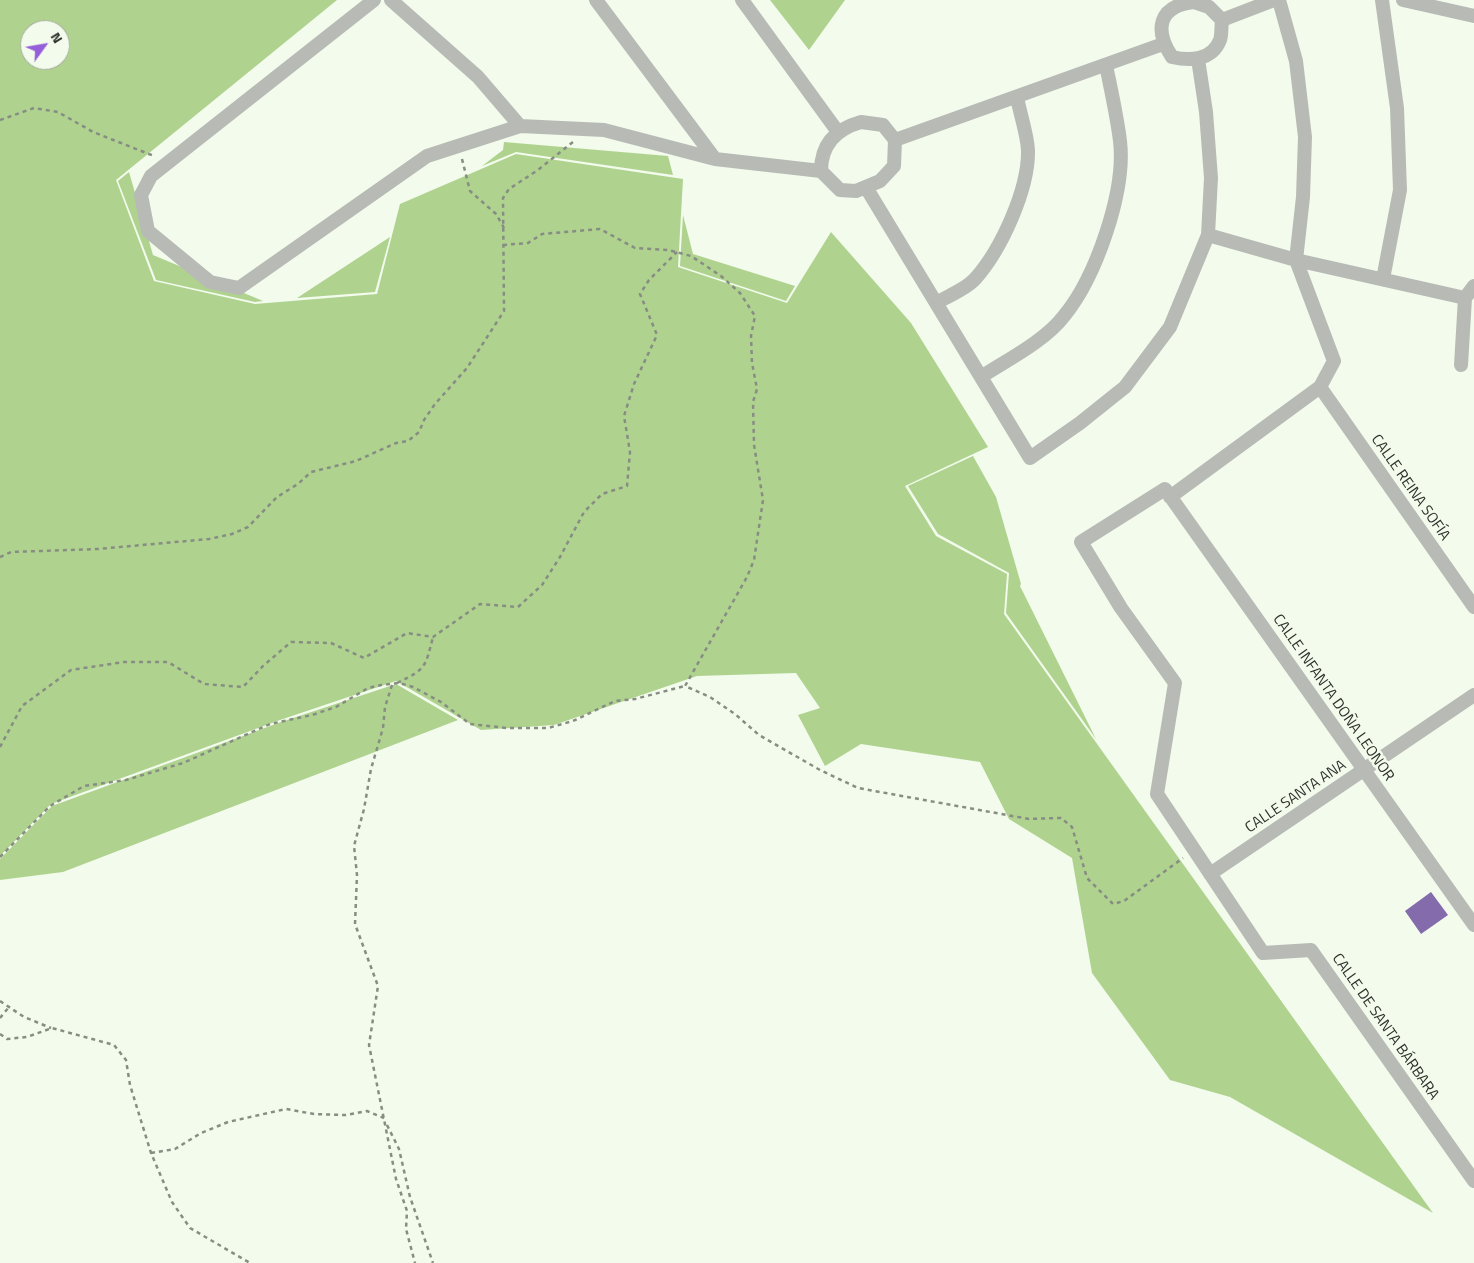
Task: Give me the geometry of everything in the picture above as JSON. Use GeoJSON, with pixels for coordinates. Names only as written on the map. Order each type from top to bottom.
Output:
{"type":"FeatureCollection","features":[{"type":"Feature","properties":{"kind":"street"},"geometry":{"type":"LineString","coordinates":[[374,0],[151,176],[141,195],[148,231],[210,282],[239,288],[427,156],[520,126],[604,130],[715,159],[821,171],[840,190],[856,191],[867,189],[880,182],[894,166],[895,140],[883,125],[861,122],[838,132],[826,145],[821,157],[821,171]]}},
{"type":"Feature","properties":{"kind":"street"},"geometry":{"type":"LineString","coordinates":[[391,0],[478,76],[520,126]]}},
{"type":"Feature","properties":{"kind":"street"},"geometry":{"type":"LineString","coordinates":[[596,0],[715,159]]}},
{"type":"Feature","properties":{"kind":"street"},"geometry":{"type":"LineString","coordinates":[[742,0],[838,132]]}},
{"type":"Feature","properties":{"kind":"street"},"geometry":{"type":"LineString","coordinates":[[1222,20],[1274,0]]}},
{"type":"Feature","properties":{"kind":"street"},"geometry":{"type":"LineString","coordinates":[[1167,493],[1320,387],[1334,361],[1296,260],[1303,197],[1305,137],[1296,61],[1279,0]]}},
{"type":"Feature","properties":{"kind":"street"},"geometry":{"type":"LineString","coordinates":[[1382,0],[1397,108],[1400,190],[1384,279]]}},
{"type":"Feature","properties":{"kind":"street"},"geometry":{"type":"LineString","coordinates":[[1402,0],[1474,16]]}},
{"type":"Feature","properties":{"kind":"street"},"geometry":{"type":"LineString","coordinates":[[1180,2],[1194,2],[1209,7],[1222,20],[1220,40],[1210,53],[1198,59],[1186,60],[1172,57],[1163,44],[1160,30],[1165,16],[1180,2]]}},
{"type":"Feature","properties":{"kind":"street"},"geometry":{"type":"LineString","coordinates":[[895,140],[1163,44]]}},
{"type":"Feature","properties":{"kind":"street"},"geometry":{"type":"LineString","coordinates":[[867,189],[1030,458],[1080,423],[1125,387],[1170,327],[1208,235],[1211,178],[1206,112],[1198,59]]}},
{"type":"Feature","properties":{"kind":"street"},"geometry":{"type":"LineString","coordinates":[[981,377],[1035,342],[1064,317],[1083,284],[1104,240],[1117,200],[1120,142],[1106,65]]}},
{"type":"Feature","properties":{"kind":"street"},"geometry":{"type":"LineString","coordinates":[[936,303],[974,280],[992,256],[1010,223],[1023,185],[1028,150],[1017,97]]}},
{"type":"Feature","properties":{"kind":"street"},"geometry":{"type":"LineString","coordinates":[[1208,235],[1296,260],[1465,298]]}},
{"type":"Feature","properties":{"kind":"street"},"geometry":{"type":"LineString","coordinates":[[1461,365],[1465,298],[1474,286]]}},
{"type":"Feature","properties":{"kind":"street","name":"CALLE REINA SOFÍA"},"geometry":{"type":"LineString","coordinates":[[1320,387],[1474,607]]}},
{"type":"Feature","properties":{"kind":"street","name":"CALLE DE SANTA BÁRBARA"},"geometry":{"type":"LineString","coordinates":[[1167,493],[1081,542],[1122,608],[1175,683],[1157,794],[1263,953],[1311,950],[1474,1181]]}},
{"type":"Feature","properties":{"kind":"street","name":"CALLE INFANTA DOÑA LEONOR"},"geometry":{"type":"LineString","coordinates":[[1167,493],[1474,925]]}},
{"type":"Feature","properties":{"kind":"street","name":"CALLE SANTA ANA"},"geometry":{"type":"LineString","coordinates":[[1210,874],[1474,695]]}},
{"type":"Feature","properties":{"kind":"path"},"geometry":{"type":"LineString","coordinates":[[0,120],[34,108],[58,112],[118,144],[170,161]]}},
{"type":"Feature","properties":{"kind":"path"},"geometry":{"type":"LineString","coordinates":[[0,557],[11,552],[98,550],[209,539],[232,534],[248,527],[277,497],[298,484],[311,472],[356,461],[396,443],[408,441],[420,432],[424,420],[435,404],[467,368],[504,311],[504,198],[509,189],[538,170],[591,130]]}},
{"type":"Feature","properties":{"kind":"path"},"geometry":{"type":"LineString","coordinates":[[459,146],[470,190],[496,214],[505,230]]}},
{"type":"Feature","properties":{"kind":"path"},"geometry":{"type":"LineString","coordinates":[[503,244],[528,243],[542,234],[548,233],[600,229],[635,248],[677,252],[691,256],[721,276],[740,294],[755,316],[751,336],[752,362],[758,389],[753,402],[754,445],[763,500],[754,560],[747,577],[685,686]]}},
{"type":"Feature","properties":{"kind":"path"},"geometry":{"type":"LineString","coordinates":[[415,1263],[406,1230],[407,1211],[396,1179],[369,1045],[378,986],[355,924],[357,874],[354,846],[364,809],[371,769],[383,728],[385,707],[392,685],[420,672],[427,661],[433,637],[480,604],[518,607],[542,585],[560,557],[584,512],[602,494],[627,486],[630,452],[624,416],[634,384],[657,335],[640,294],[649,280],[677,252]]}},
{"type":"Feature","properties":{"kind":"path"},"geometry":{"type":"LineString","coordinates":[[0,747],[22,706],[71,670],[124,662],[168,662],[204,684],[244,687],[263,666],[291,642],[331,642],[364,658],[407,633],[433,637]]}},
{"type":"Feature","properties":{"kind":"path"},"geometry":{"type":"LineString","coordinates":[[0,857],[50,806],[84,786],[126,780],[183,763],[270,724],[312,715],[336,707],[368,688],[399,683],[414,687],[441,702],[470,724],[507,728],[548,728],[573,721],[615,701],[635,699],[685,686],[710,697],[760,734],[820,770],[858,788],[1029,819],[1061,818],[1072,827],[1087,878],[1113,904],[1124,901],[1194,850]]}},
{"type":"Feature","properties":{"kind":"path"},"geometry":{"type":"LineString","coordinates":[[0,1001],[24,1018],[52,1028],[114,1045],[126,1060],[130,1085],[151,1153],[172,1202],[190,1228],[250,1263]]}},
{"type":"Feature","properties":{"kind":"path"},"geometry":{"type":"LineString","coordinates":[[0,1018],[9,1007]]}},
{"type":"Feature","properties":{"kind":"path"},"geometry":{"type":"LineString","coordinates":[[0,1034],[6,1039],[27,1037],[52,1028]]}},
{"type":"Feature","properties":{"kind":"path"},"geometry":{"type":"LineString","coordinates":[[151,1153],[175,1149],[201,1133],[228,1122],[286,1109],[314,1114],[346,1114],[367,1111],[384,1117],[399,1149],[410,1197],[433,1263]]}},
{"type":"Feature","properties":{"kind":"green space"},"geometry":{"type":"Polygon","coordinates":[[[0,0],[337,0],[116,180],[154,281],[255,304],[377,294],[400,204],[516,154],[683,179],[678,267],[787,303],[831,232],[911,323],[988,447],[905,486],[936,536],[1007,574],[1004,614],[1433,1213],[1230,1097],[1170,1080],[1092,973],[1072,858],[1009,819],[980,762],[861,744],[825,766],[798,715],[820,708],[796,673],[697,676],[554,725],[481,730],[396,681],[280,720],[51,804],[0,856],[0,0]]]}},
{"type":"Feature","properties":{"kind":"green space"},"geometry":{"type":"Polygon","coordinates":[[[770,0],[845,0],[809,50],[770,0]]]}},
{"type":"Feature","properties":{"kind":"green space"},"geometry":{"type":"Polygon","coordinates":[[[504,142],[668,156],[673,175],[516,152],[482,166],[503,150],[504,142]]]}},
{"type":"Feature","properties":{"kind":"green space"},"geometry":{"type":"Polygon","coordinates":[[[129,172],[153,255],[263,301],[255,302],[156,280],[118,181],[129,172]]]}},
{"type":"Feature","properties":{"kind":"green space"},"geometry":{"type":"Polygon","coordinates":[[[683,215],[693,254],[795,286],[786,301],[680,266],[683,215]]]}},
{"type":"Feature","properties":{"kind":"green space"},"geometry":{"type":"Polygon","coordinates":[[[390,237],[375,292],[297,298],[390,237]]]}},
{"type":"Feature","properties":{"kind":"green space"},"geometry":{"type":"Polygon","coordinates":[[[973,456],[996,497],[1020,586],[1096,739],[1006,613],[1009,573],[938,534],[908,486],[973,456]]]}},
{"type":"Feature","properties":{"kind":"green space"},"geometry":{"type":"Polygon","coordinates":[[[396,684],[458,720],[63,872],[0,880],[0,859],[52,806],[281,722],[396,684]]]}},
{"type":"Feature","properties":{"kind":"building"},"geometry":{"type":"Polygon","coordinates":[[[1431,892],[1448,915],[1421,934],[1405,911],[1431,892]]]}}]}
